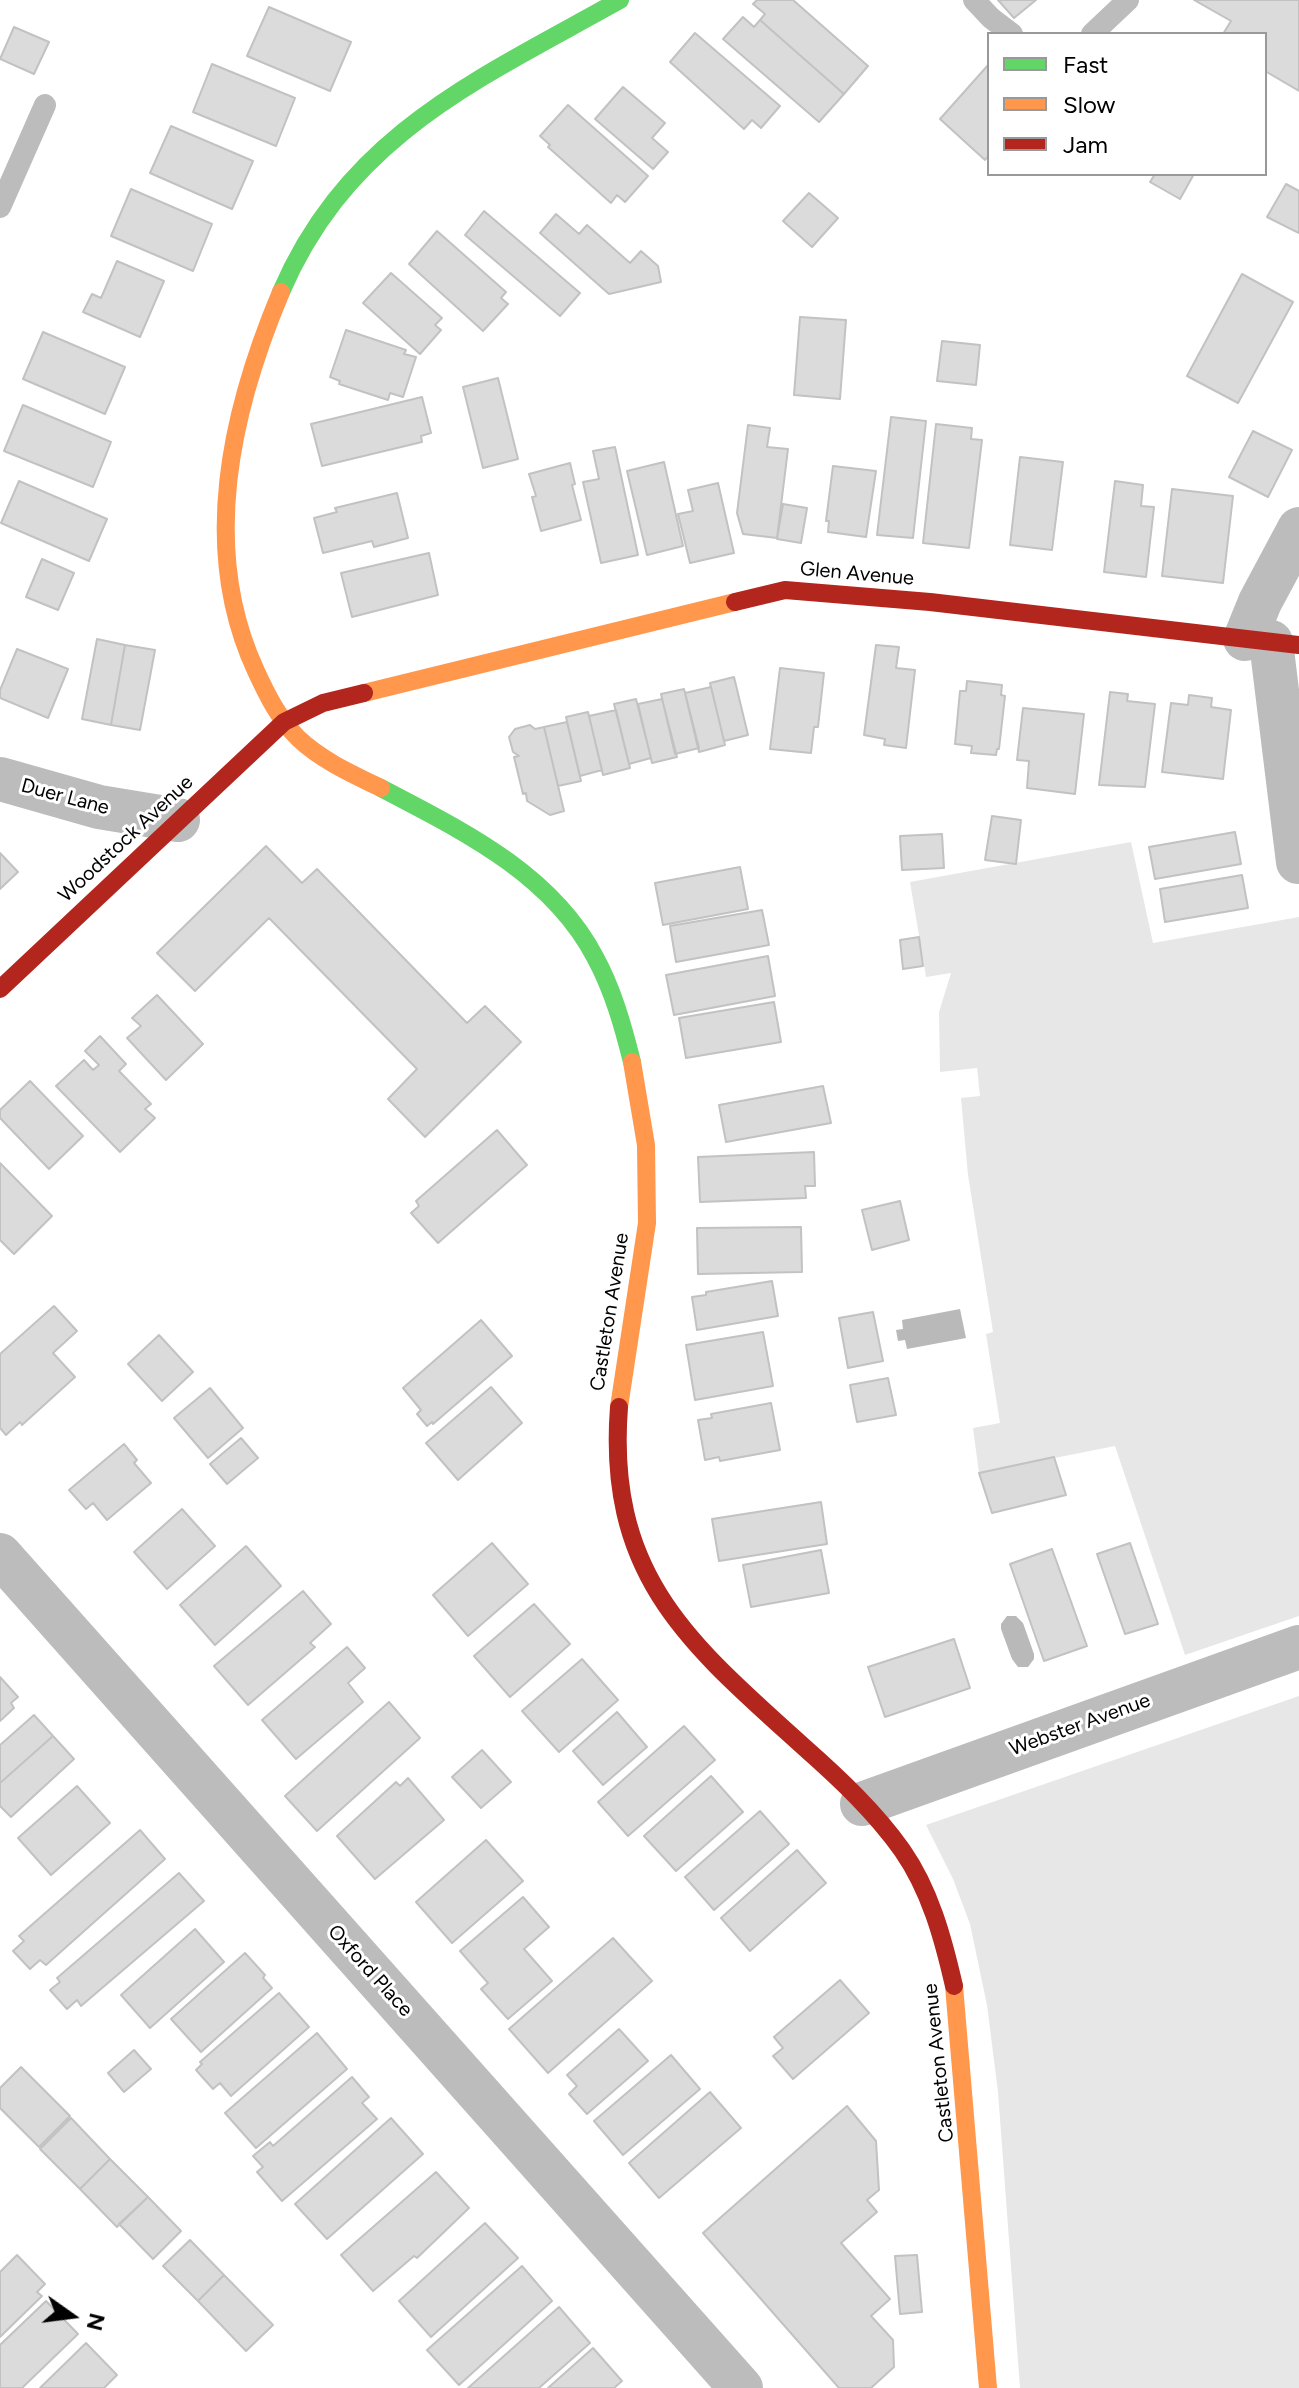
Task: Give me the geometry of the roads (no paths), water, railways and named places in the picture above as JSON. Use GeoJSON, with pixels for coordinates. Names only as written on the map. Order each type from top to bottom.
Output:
{"type":"FeatureCollection","features":[{"type":"Feature","properties":{"kind":"street","name":"Castleton Avenue"},"geometry":{"type":"LineString","coordinates":[[620,0],[454,95],[401,132],[367,161],[336,196],[307,239],[281,291],[259,349],[235,443],[226,495],[224,543],[229,586],[240,632],[255,671],[284,722],[317,753],[472,837],[512,864],[562,910],[588,943],[618,1009],[639,1096],[647,1175],[643,1263],[621,1375],[615,1439],[618,1482],[627,1527],[651,1582],[697,1646],[862,1804],[901,1848],[926,1892],[943,1940],[957,1998],[988,2388]]}},
{"type":"Feature","properties":{"kind":"street"},"geometry":{"type":"LineString","coordinates":[[1298,862],[1272,642],[1260,602],[1299,529]]}},
{"type":"Feature","properties":{"kind":"street","name":"Glen Avenue"},"geometry":{"type":"LineString","coordinates":[[284,722],[323,703],[785,590],[930,602],[1272,642]]}},
{"type":"Feature","properties":{"kind":"street","name":"Woodstock Avenue"},"geometry":{"type":"LineString","coordinates":[[0,989],[284,722]]}},
{"type":"Feature","properties":{"kind":"street","name":"Duer Lane"},"geometry":{"type":"LineString","coordinates":[[0,779],[99,807],[178,820]]}},
{"type":"Feature","properties":{"kind":"street","name":"Oxford Place"},"geometry":{"type":"LineString","coordinates":[[0,1555],[741,2388]]}},
{"type":"Feature","properties":{"kind":"street","name":"Webster Avenue"},"geometry":{"type":"LineString","coordinates":[[862,1804],[1299,1647]]}},
{"type":"Feature","properties":{"kind":"lane"},"geometry":{"type":"LineString","coordinates":[[974,0],[1009,32]]}},
{"type":"Feature","properties":{"kind":"lane"},"geometry":{"type":"LineString","coordinates":[[1094,32],[1128,0]]}},
{"type":"Feature","properties":{"kind":"lane"},"geometry":{"type":"LineString","coordinates":[[0,207],[45,105]]}}]}
